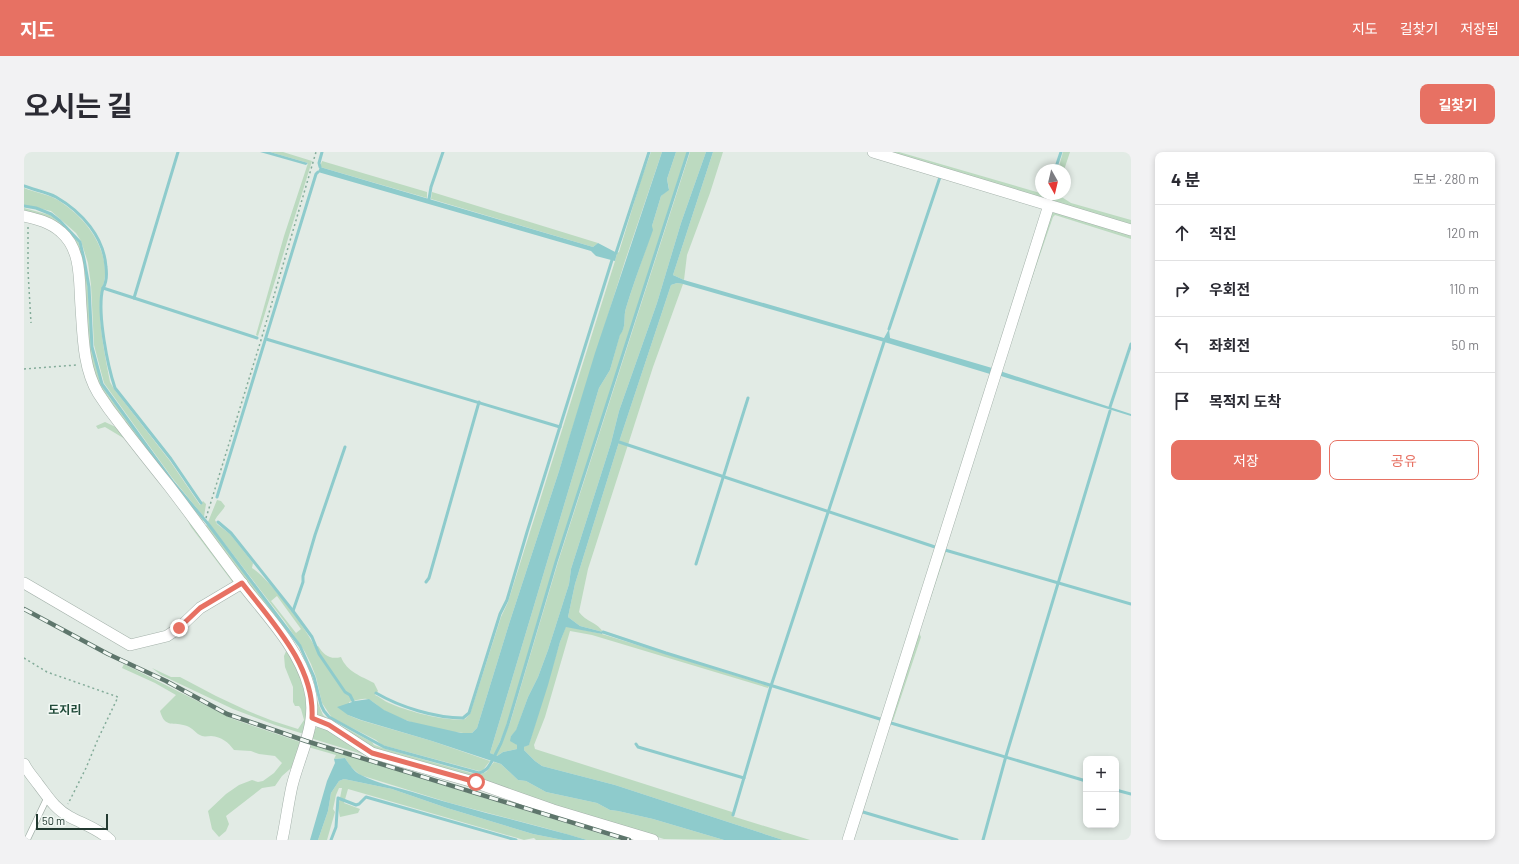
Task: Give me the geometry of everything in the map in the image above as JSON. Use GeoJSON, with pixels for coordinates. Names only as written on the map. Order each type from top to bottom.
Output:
{"type":"FeatureCollection","features":[{"type":"Feature","properties":{"kind":"street"},"geometry":{"type":"LineString","coordinates":[[873,152],[1131,230]]}},
{"type":"Feature","properties":{"kind":"street"},"geometry":{"type":"LineString","coordinates":[[848,840],[1049,205]]}},
{"type":"Feature","properties":{"kind":"street"},"geometry":{"type":"LineString","coordinates":[[26,217],[44,221],[53,226],[68,240],[74,249],[79,272],[82,323],[87,364],[97,391],[106,405],[275,626],[294,654],[302,669],[312,697],[312,718],[292,786],[282,840]]}},
{"type":"Feature","properties":{"kind":"street"},"geometry":{"type":"LineString","coordinates":[[24,583],[130,645],[167,636],[179,628],[200,608],[242,583]]}},
{"type":"Feature","properties":{"kind":"street"},"geometry":{"type":"LineString","coordinates":[[312,718],[329,725],[372,753],[476,782],[553,810],[653,840]]}},
{"type":"Feature","properties":{"kind":"street"},"geometry":{"type":"LineString","coordinates":[[25,769],[47,798],[62,812],[104,834],[110,840]]}},
{"type":"Feature","properties":{"kind":"lane"},"geometry":{"type":"LineString","coordinates":[[27,840],[47,798]]}},
{"type":"Feature","properties":{"kind":"path"},"geometry":{"type":"LineString","coordinates":[[202,529],[261,340],[316,152]]}},
{"type":"Feature","properties":{"kind":"path"},"geometry":{"type":"LineString","coordinates":[[26,217],[31,323]]}},
{"type":"Feature","properties":{"kind":"path"},"geometry":{"type":"LineString","coordinates":[[24,369],[87,364]]}},
{"type":"Feature","properties":{"kind":"path"},"geometry":{"type":"LineString","coordinates":[[24,658],[47,672],[118,697],[69,804],[62,812]]}},
{"type":"Feature","properties":{"kind":"green space"},"geometry":{"type":"Polygon","coordinates":[[[270,152],[283,152],[312,161],[258,336],[256,335],[284,236],[308,163],[270,152]]]}},
{"type":"Feature","properties":{"kind":"green space"},"geometry":{"type":"Polygon","coordinates":[[[651,152],[662,152],[625,261],[477,728],[472,733],[439,730],[404,720],[383,710],[374,702],[367,699],[349,702],[348,715],[490,761],[483,770],[479,771],[382,745],[376,740],[332,718],[322,703],[316,677],[305,652],[285,622],[208,522],[217,500],[221,501],[225,506],[215,520],[217,524],[230,534],[253,563],[252,568],[259,573],[277,592],[311,639],[315,647],[318,646],[330,657],[341,657],[351,670],[359,676],[374,683],[378,691],[375,695],[387,702],[427,715],[457,720],[465,719],[470,714],[501,617],[508,602],[651,152]],[[277,596],[271,601],[296,633],[301,629],[277,596]]]}},
{"type":"Feature","properties":{"kind":"green space"},"geometry":{"type":"Polygon","coordinates":[[[676,152],[687,152],[556,561],[508,723],[494,755],[490,753],[599,388],[610,370],[624,325],[625,311],[652,230],[661,196],[669,189],[667,179],[676,152]]]}},
{"type":"Feature","properties":{"kind":"green space"},"geometry":{"type":"Polygon","coordinates":[[[690,152],[706,152],[681,223],[657,303],[619,411],[611,443],[571,569],[569,584],[548,650],[538,677],[528,697],[516,731],[511,736],[517,745],[517,749],[503,752],[495,756],[510,723],[558,562],[690,152]]]}},
{"type":"Feature","properties":{"kind":"green space"},"geometry":{"type":"Polygon","coordinates":[[[713,152],[723,152],[710,193],[687,255],[684,280],[673,275],[713,152]]]}},
{"type":"Feature","properties":{"kind":"green space"},"geometry":{"type":"Polygon","coordinates":[[[885,152],[899,152],[1035,192],[1035,197],[885,152]]]}},
{"type":"Feature","properties":{"kind":"green space"},"geometry":{"type":"Polygon","coordinates":[[[1063,152],[1070,152],[1066,164],[1060,164],[1063,152]]]}},
{"type":"Feature","properties":{"kind":"green space"},"geometry":{"type":"Polygon","coordinates":[[[322,161],[427,192],[427,198],[320,167],[322,161]]]}},
{"type":"Feature","properties":{"kind":"green space"},"geometry":{"type":"Polygon","coordinates":[[[24,188],[52,197],[66,205],[91,230],[97,241],[104,262],[105,278],[100,297],[100,321],[110,382],[170,461],[200,505],[203,501],[206,504],[204,517],[173,479],[104,383],[94,345],[91,285],[88,263],[81,241],[76,233],[51,211],[24,205],[24,188]]]}},
{"type":"Feature","properties":{"kind":"green space"},"geometry":{"type":"Polygon","coordinates":[[[432,192],[598,243],[593,247],[431,199],[432,192]]]}},
{"type":"Feature","properties":{"kind":"green space"},"geometry":{"type":"Polygon","coordinates":[[[1051,200],[1066,200],[1071,203],[1131,220],[1131,225],[1051,200]]]}},
{"type":"Feature","properties":{"kind":"green space"},"geometry":{"type":"Polygon","coordinates":[[[24,208],[50,215],[70,231],[79,243],[84,259],[88,288],[91,344],[101,384],[165,474],[203,520],[201,522],[107,403],[92,373],[72,241],[24,213],[24,208]]]}},
{"type":"Feature","properties":{"kind":"green space"},"geometry":{"type":"Polygon","coordinates":[[[1051,211],[1131,232],[1131,239],[1055,215],[1053,217],[998,377],[1051,211]]]}},
{"type":"Feature","properties":{"kind":"green space"},"geometry":{"type":"Polygon","coordinates":[[[677,283],[683,284],[653,367],[588,569],[579,612],[585,618],[598,626],[603,632],[580,626],[568,617],[575,584],[619,442],[671,285],[677,283]]]}},
{"type":"Feature","properties":{"kind":"green space"},"geometry":{"type":"Polygon","coordinates":[[[105,422],[120,429],[237,582],[234,584],[191,527],[183,512],[125,439],[105,427],[98,429],[96,426],[105,422]]]}},
{"type":"Feature","properties":{"kind":"green space"},"geometry":{"type":"Polygon","coordinates":[[[207,524],[281,622],[302,655],[312,675],[316,698],[323,715],[330,720],[372,742],[374,745],[383,748],[478,775],[486,772],[494,762],[501,764],[518,780],[526,781],[546,792],[597,803],[610,810],[653,819],[724,840],[664,839],[372,748],[318,717],[311,680],[205,528],[207,524]]]}},
{"type":"Feature","properties":{"kind":"green space"},"geometry":{"type":"Polygon","coordinates":[[[941,550],[946,552],[919,633],[921,637],[893,721],[890,719],[941,550]]]}},
{"type":"Feature","properties":{"kind":"green space"},"geometry":{"type":"Polygon","coordinates":[[[566,626],[602,634],[769,686],[768,688],[592,635],[570,631],[545,717],[534,745],[535,749],[732,812],[732,816],[810,840],[783,840],[615,785],[542,766],[535,761],[524,750],[524,747],[529,744],[566,626]]]}},
{"type":"Feature","properties":{"kind":"green space"},"geometry":{"type":"Polygon","coordinates":[[[287,649],[309,692],[304,734],[233,709],[161,675],[152,668],[171,677],[180,677],[248,711],[298,729],[304,720],[301,709],[299,706],[295,706],[293,702],[293,687],[285,667],[284,656],[287,649]]]}},
{"type":"Feature","properties":{"kind":"green space"},"geometry":{"type":"Polygon","coordinates":[[[124,664],[233,719],[303,743],[297,763],[282,776],[275,786],[262,788],[226,816],[229,824],[226,831],[219,837],[212,829],[208,811],[226,794],[239,785],[252,780],[258,782],[263,781],[274,773],[282,763],[275,756],[259,754],[251,751],[234,750],[222,739],[211,736],[202,736],[187,726],[167,722],[162,717],[160,711],[176,695],[155,683],[122,668],[124,664]]]}},
{"type":"Feature","properties":{"kind":"green space"},"geometry":{"type":"Polygon","coordinates":[[[318,726],[353,741],[538,808],[310,738],[318,726]]]}},
{"type":"Feature","properties":{"kind":"green space"},"geometry":{"type":"Polygon","coordinates":[[[310,744],[621,840],[587,840],[450,803],[360,775],[350,766],[345,758],[334,759],[336,755],[308,747],[310,744]]]}},
{"type":"Feature","properties":{"kind":"green space"},"geometry":{"type":"Polygon","coordinates":[[[344,779],[392,789],[447,808],[533,834],[563,840],[536,840],[534,838],[524,840],[348,789],[344,803],[360,809],[358,813],[340,817],[338,808],[342,788],[339,788],[333,809],[335,812],[327,840],[318,840],[328,811],[331,793],[339,781],[344,779]]]}},
{"type":"Feature","properties":{"kind":"water"},"geometry":{"type":"Polygon","coordinates":[[[260,152],[270,152],[308,163],[306,165],[260,152]]]}},
{"type":"Feature","properties":{"kind":"water"},"geometry":{"type":"Polygon","coordinates":[[[662,152],[676,152],[667,179],[669,190],[661,196],[652,226],[653,230],[625,311],[623,329],[610,370],[599,388],[490,753],[497,756],[503,752],[517,749],[517,745],[510,741],[511,736],[516,730],[548,650],[569,584],[571,569],[611,443],[619,411],[657,303],[681,223],[706,152],[713,152],[673,275],[684,280],[884,338],[889,329],[890,338],[992,368],[990,374],[683,284],[677,283],[671,285],[619,442],[575,584],[568,617],[580,626],[603,632],[602,634],[566,627],[560,642],[529,745],[524,747],[524,750],[542,766],[615,785],[783,840],[724,840],[653,819],[610,810],[597,803],[546,792],[526,781],[518,780],[501,764],[432,741],[361,720],[348,715],[337,707],[355,701],[369,699],[384,710],[408,721],[461,733],[472,733],[477,728],[595,353],[662,152]]]}},
{"type":"Feature","properties":{"kind":"water"},"geometry":{"type":"Polygon","coordinates":[[[320,167],[593,247],[598,243],[617,253],[615,261],[596,256],[591,251],[318,172],[320,167]]]}},
{"type":"Feature","properties":{"kind":"water"},"geometry":{"type":"Polygon","coordinates":[[[1000,371],[1131,414],[1131,416],[1001,376],[998,377],[1000,371]]]}},
{"type":"Feature","properties":{"kind":"water"},"geometry":{"type":"Polygon","coordinates":[[[345,758],[358,774],[382,783],[587,840],[563,840],[533,834],[447,808],[392,789],[344,779],[339,781],[331,793],[328,811],[318,840],[310,840],[327,781],[335,763],[334,759],[345,758]]]}},
{"type":"Feature","properties":{"kind":"waterway"},"geometry":{"type":"LineString","coordinates":[[178,152],[134,298],[257,338]]}},
{"type":"Feature","properties":{"kind":"waterway"},"geometry":{"type":"LineString","coordinates":[[320,167],[319,163],[322,152]]}},
{"type":"Feature","properties":{"kind":"waterway"},"geometry":{"type":"LineString","coordinates":[[429,199],[431,187],[443,152]]}},
{"type":"Feature","properties":{"kind":"waterway"},"geometry":{"type":"LineString","coordinates":[[616,253],[649,152]]}},
{"type":"Feature","properties":{"kind":"waterway"},"geometry":{"type":"LineString","coordinates":[[495,755],[508,724],[556,562],[688,152]]}},
{"type":"Feature","properties":{"kind":"waterway"},"geometry":{"type":"LineString","coordinates":[[1057,164],[1061,152]]}},
{"type":"Feature","properties":{"kind":"waterway"},"geometry":{"type":"LineString","coordinates":[[217,497],[316,174],[318,172]]}},
{"type":"Feature","properties":{"kind":"waterway"},"geometry":{"type":"LineString","coordinates":[[889,329],[940,177]]}},
{"type":"Feature","properties":{"kind":"waterway"},"geometry":{"type":"LineString","coordinates":[[24,186],[49,194],[66,203],[90,226],[101,246],[104,256],[107,276],[103,288]]}},
{"type":"Feature","properties":{"kind":"waterway"},"geometry":{"type":"LineString","coordinates":[[24,206],[36,208],[51,214],[60,221],[80,242],[89,287],[92,347],[102,384],[172,481],[209,525],[300,646],[314,677],[321,705],[329,717],[384,747],[479,773],[487,769],[492,761]]}},
{"type":"Feature","properties":{"kind":"waterway"},"geometry":{"type":"LineString","coordinates":[[376,693],[396,703],[429,714],[452,718],[463,718],[469,713],[500,614],[507,600],[612,260]]}},
{"type":"Feature","properties":{"kind":"waterway"},"geometry":{"type":"LineString","coordinates":[[134,298],[103,288],[101,302],[102,327],[106,353],[115,388],[171,459],[201,503]]}},
{"type":"Feature","properties":{"kind":"waterway"},"geometry":{"type":"LineString","coordinates":[[266,339],[560,427]]}},
{"type":"Feature","properties":{"kind":"waterway"},"geometry":{"type":"LineString","coordinates":[[733,815],[771,686],[884,342]]}},
{"type":"Feature","properties":{"kind":"waterway"},"geometry":{"type":"LineString","coordinates":[[1110,407],[1131,344]]}},
{"type":"Feature","properties":{"kind":"waterway"},"geometry":{"type":"LineString","coordinates":[[696,564],[748,398]]}},
{"type":"Feature","properties":{"kind":"waterway"},"geometry":{"type":"LineString","coordinates":[[426,582],[429,578],[479,402]]}},
{"type":"Feature","properties":{"kind":"waterway"},"geometry":{"type":"LineString","coordinates":[[983,840],[1006,756],[1110,411]]}},
{"type":"Feature","properties":{"kind":"waterway"},"geometry":{"type":"LineString","coordinates":[[619,442],[935,547]]}},
{"type":"Feature","properties":{"kind":"waterway"},"geometry":{"type":"LineString","coordinates":[[293,611],[303,582],[303,576],[315,535],[345,447]]}},
{"type":"Feature","properties":{"kind":"waterway"},"geometry":{"type":"LineString","coordinates":[[218,522],[231,533],[293,611],[312,637],[319,654],[345,692],[350,695],[353,701]]}},
{"type":"Feature","properties":{"kind":"waterway"},"geometry":{"type":"LineString","coordinates":[[945,550],[1131,604]]}},
{"type":"Feature","properties":{"kind":"waterway"},"geometry":{"type":"LineString","coordinates":[[603,632],[883,720]]}},
{"type":"Feature","properties":{"kind":"waterway"},"geometry":{"type":"LineString","coordinates":[[891,723],[1083,780]]}},
{"type":"Feature","properties":{"kind":"waterway"},"geometry":{"type":"LineString","coordinates":[[636,744],[638,747],[744,778]]}},
{"type":"Feature","properties":{"kind":"waterway"},"geometry":{"type":"LineString","coordinates":[[1119,791],[1131,794]]}},
{"type":"Feature","properties":{"kind":"waterway"},"geometry":{"type":"LineString","coordinates":[[331,840],[336,827],[338,798],[356,805],[366,797],[516,840]]}},
{"type":"Feature","properties":{"kind":"waterway"},"geometry":{"type":"LineString","coordinates":[[863,812],[957,840]]}},
{"type":"Feature","properties":{"kind":"railway"},"geometry":{"type":"LineString","coordinates":[[24,609],[108,654],[166,681],[227,714],[306,741],[629,840]]}},
{"type":"Feature","properties":{"kind":"district","name":"도지리"},"geometry":{"type":"Point","coordinates":[65,709]}},
{"type":"Feature","properties":{"kind":"route"},"geometry":{"type":"LineString","coordinates":[[179,628],[200,608],[242,583],[275,626],[294,654],[302,669],[312,697],[312,718],[329,725],[372,753],[476,782]]}}]}
